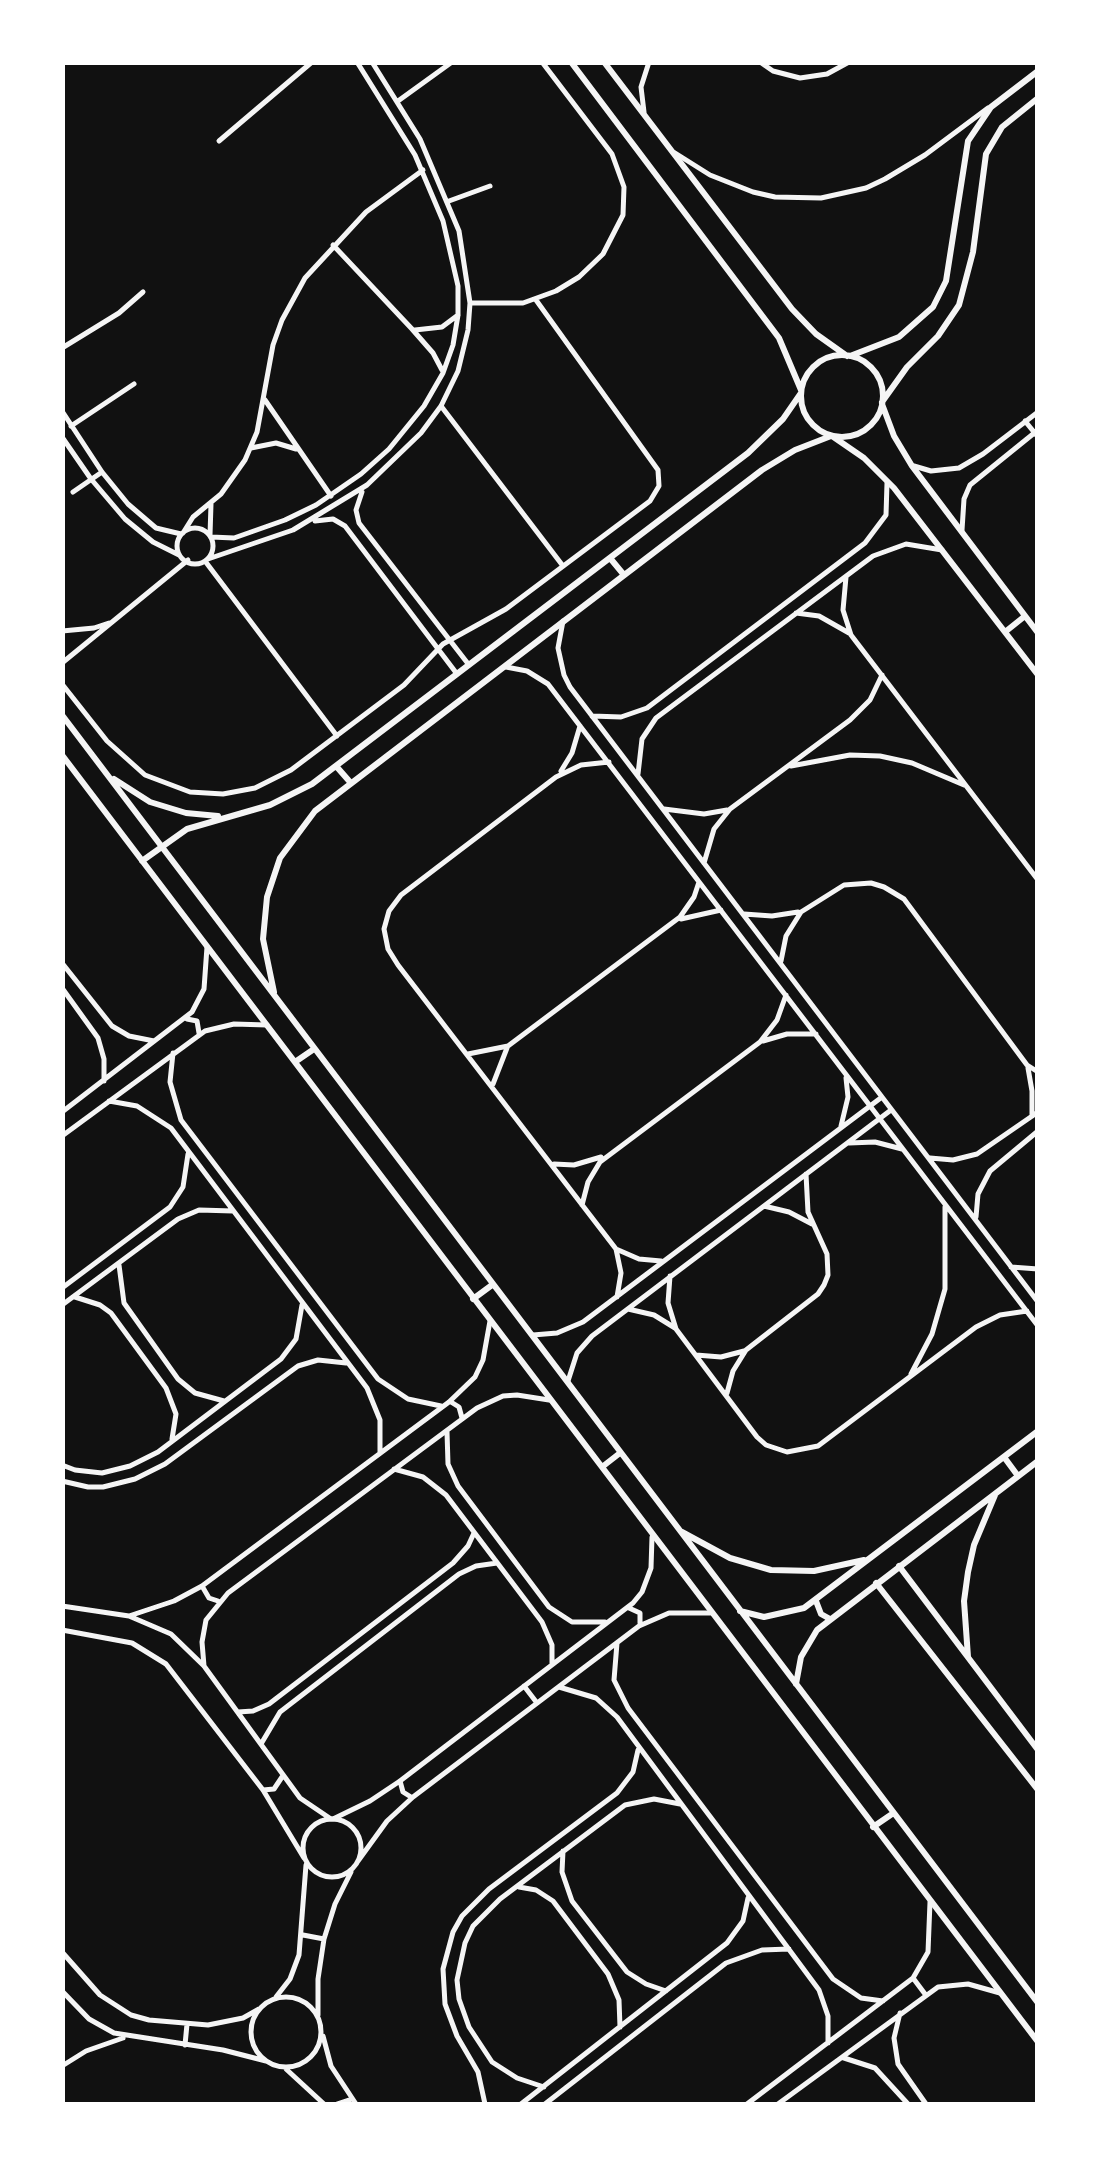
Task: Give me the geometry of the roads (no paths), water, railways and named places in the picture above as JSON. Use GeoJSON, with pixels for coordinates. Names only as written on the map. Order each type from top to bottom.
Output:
{"type":"FeatureCollection","features":[{"type":"Feature","properties":{"kind":"street"},"geometry":{"type":"LineString","coordinates":[[219,141],[312,62]]}},
{"type":"Feature","properties":{"kind":"street"},"geometry":{"type":"LineString","coordinates":[[62,411],[102,472],[149,523],[164,532],[198,530],[210,536],[234,538],[253,532],[331,496],[390,449],[424,406],[454,345],[458,315],[453,256],[422,170],[387,106],[357,62]]}},
{"type":"Feature","properties":{"kind":"street"},"geometry":{"type":"LineString","coordinates":[[62,437],[92,479],[138,530],[188,560],[206,560],[276,538],[367,485],[398,459],[440,406],[464,352],[470,303],[464,254],[448,201],[420,139],[372,62]]}},
{"type":"Feature","properties":{"kind":"street"},"geometry":{"type":"LineString","coordinates":[[398,102],[452,62]]}},
{"type":"Feature","properties":{"kind":"street"},"geometry":{"type":"LineString","coordinates":[[470,303],[536,300],[566,286],[592,266],[612,241],[625,204],[624,186],[612,154],[542,62]]}},
{"type":"Feature","properties":{"kind":"street"},"geometry":{"type":"LineString","coordinates":[[571,62],[770,326],[792,363],[808,420],[864,458],[886,480],[1038,675]]}},
{"type":"Feature","properties":{"kind":"street"},"geometry":{"type":"LineString","coordinates":[[604,62],[804,323],[876,372],[894,436],[912,466],[1038,633]]}},
{"type":"Feature","properties":{"kind":"street"},"geometry":{"type":"LineString","coordinates":[[644,115],[641,86],[649,62]]}},
{"type":"Feature","properties":{"kind":"street"},"geometry":{"type":"LineString","coordinates":[[760,62],[773,71],[800,78],[827,74],[849,62]]}},
{"type":"Feature","properties":{"kind":"street"},"geometry":{"type":"LineString","coordinates":[[791,62],[816,62]]}},
{"type":"Feature","properties":{"kind":"street"},"geometry":{"type":"LineString","coordinates":[[672,152],[710,175],[752,192],[786,198],[821,198],[866,188],[906,168],[1038,71]]}},
{"type":"Feature","properties":{"kind":"street"},"geometry":{"type":"LineString","coordinates":[[275,998],[263,939],[263,918],[280,858],[303,824],[350,782],[762,470],[795,450],[832,436],[864,431],[898,378],[938,336],[959,305],[974,252],[986,154],[1002,127],[1038,98]]}},
{"type":"Feature","properties":{"kind":"street"},"geometry":{"type":"LineString","coordinates":[[142,861],[187,830],[292,796],[336,766],[761,443],[783,419],[817,364],[900,337],[933,308],[946,280],[968,141],[991,106]]}},
{"type":"Feature","properties":{"kind":"street"},"geometry":{"type":"LineString","coordinates":[[180,555],[175,546],[193,516],[230,484],[251,448],[273,345],[306,278],[333,245],[384,197],[422,170]]}},
{"type":"Feature","properties":{"kind":"street"},"geometry":{"type":"LineString","coordinates":[[448,201],[490,186]]}},
{"type":"Feature","properties":{"kind":"street"},"geometry":{"type":"LineString","coordinates":[[333,245],[433,353],[443,373]]}},
{"type":"Feature","properties":{"kind":"street"},"geometry":{"type":"LineString","coordinates":[[453,256],[464,254]]}},
{"type":"Feature","properties":{"kind":"street"},"geometry":{"type":"LineString","coordinates":[[62,348],[118,313],[142,292]]}},
{"type":"Feature","properties":{"kind":"street"},"geometry":{"type":"LineString","coordinates":[[62,684],[107,741],[132,765],[159,782],[190,792],[223,794],[270,782],[404,685],[450,640],[485,624],[650,500],[660,478],[653,462],[536,300]]}},
{"type":"Feature","properties":{"kind":"street"},"geometry":{"type":"LineString","coordinates":[[412,329],[433,330],[458,315]]}},
{"type":"Feature","properties":{"kind":"street"},"geometry":{"type":"LineString","coordinates":[[71,426],[134,384]]}},
{"type":"Feature","properties":{"kind":"street"},"geometry":{"type":"LineString","coordinates":[[263,397],[331,496]]}},
{"type":"Feature","properties":{"kind":"street"},"geometry":{"type":"LineString","coordinates":[[440,406],[564,566]]}},
{"type":"Feature","properties":{"kind":"street"},"geometry":{"type":"LineString","coordinates":[[912,466],[932,470],[959,468],[1038,412]]}},
{"type":"Feature","properties":{"kind":"street"},"geometry":{"type":"LineString","coordinates":[[962,533],[964,499],[970,486],[1036,433],[1025,422]]}},
{"type":"Feature","properties":{"kind":"street"},"geometry":{"type":"LineString","coordinates":[[251,448],[276,443],[300,450]]}},
{"type":"Feature","properties":{"kind":"street"},"geometry":{"type":"LineString","coordinates":[[390,449],[398,459]]}},
{"type":"Feature","properties":{"kind":"street"},"geometry":{"type":"LineString","coordinates":[[74,492],[102,472]]}},
{"type":"Feature","properties":{"kind":"street"},"geometry":{"type":"LineString","coordinates":[[592,716],[621,717],[647,708],[874,536],[886,515],[886,480]]}},
{"type":"Feature","properties":{"kind":"street"},"geometry":{"type":"LineString","coordinates":[[367,485],[358,498],[357,517],[469,665]]}},
{"type":"Feature","properties":{"kind":"street"},"geometry":{"type":"LineString","coordinates":[[206,560],[215,546],[210,536],[211,504]]}},
{"type":"Feature","properties":{"kind":"street"},"geometry":{"type":"LineString","coordinates":[[345,526],[350,518],[357,517]]}},
{"type":"Feature","properties":{"kind":"street"},"geometry":{"type":"LineString","coordinates":[[307,523],[326,519],[345,526],[457,674]]}},
{"type":"Feature","properties":{"kind":"street"},"geometry":{"type":"LineString","coordinates":[[638,777],[638,751],[648,728],[734,658],[874,556],[894,546],[918,544],[942,550]]}},
{"type":"Feature","properties":{"kind":"street"},"geometry":{"type":"LineString","coordinates":[[610,558],[624,575]]}},
{"type":"Feature","properties":{"kind":"street"},"geometry":{"type":"LineString","coordinates":[[62,663],[188,560]]}},
{"type":"Feature","properties":{"kind":"street"},"geometry":{"type":"LineString","coordinates":[[206,560],[337,736]]}},
{"type":"Feature","properties":{"kind":"street"},"geometry":{"type":"LineString","coordinates":[[847,575],[843,610],[851,634],[1038,880]]}},
{"type":"Feature","properties":{"kind":"street"},"geometry":{"type":"LineString","coordinates":[[391,586],[402,578]]}},
{"type":"Feature","properties":{"kind":"street"},"geometry":{"type":"LineString","coordinates":[[796,613],[819,616],[851,634]]}},
{"type":"Feature","properties":{"kind":"street"},"geometry":{"type":"LineString","coordinates":[[1005,632],[1025,616]]}},
{"type":"Feature","properties":{"kind":"street"},"geometry":{"type":"LineString","coordinates":[[564,621],[560,662],[570,687],[1038,1302]]}},
{"type":"Feature","properties":{"kind":"street"},"geometry":{"type":"LineString","coordinates":[[62,630],[94,628],[112,622]]}},
{"type":"Feature","properties":{"kind":"street"},"geometry":{"type":"LineString","coordinates":[[727,648],[734,658]]}},
{"type":"Feature","properties":{"kind":"street"},"geometry":{"type":"LineString","coordinates":[[502,667],[539,676],[558,696],[1038,1326]]}},
{"type":"Feature","properties":{"kind":"street"},"geometry":{"type":"LineString","coordinates":[[704,863],[714,828],[730,809],[861,711],[882,675]]}},
{"type":"Feature","properties":{"kind":"street"},"geometry":{"type":"LineString","coordinates":[[558,696],[570,687]]}},
{"type":"Feature","properties":{"kind":"street"},"geometry":{"type":"LineString","coordinates":[[62,715],[1038,2003]]}},
{"type":"Feature","properties":{"kind":"street"},"geometry":{"type":"LineString","coordinates":[[556,777],[572,753],[580,724]]}},
{"type":"Feature","properties":{"kind":"street"},"geometry":{"type":"LineString","coordinates":[[788,766],[850,755],[880,756],[912,762],[966,786]]}},
{"type":"Feature","properties":{"kind":"street"},"geometry":{"type":"LineString","coordinates":[[62,756],[1038,2042]]}},
{"type":"Feature","properties":{"kind":"street"},"geometry":{"type":"LineString","coordinates":[[609,762],[582,765],[556,777],[401,895],[386,920],[385,939],[392,957],[616,1250],[621,1273],[618,1297]]}},
{"type":"Feature","properties":{"kind":"street"},"geometry":{"type":"LineString","coordinates":[[336,766],[350,782]]}},
{"type":"Feature","properties":{"kind":"street"},"geometry":{"type":"LineString","coordinates":[[104,771],[150,802],[186,812],[224,816]]}},
{"type":"Feature","properties":{"kind":"street"},"geometry":{"type":"LineString","coordinates":[[663,809],[704,814],[730,809]]}},
{"type":"Feature","properties":{"kind":"street"},"geometry":{"type":"LineString","coordinates":[[492,1086],[508,1046],[673,922],[690,904],[700,882]]}},
{"type":"Feature","properties":{"kind":"street"},"geometry":{"type":"LineString","coordinates":[[742,914],[772,916],[800,912],[844,885],[871,883],[896,893],[916,914],[1027,1065],[1038,1072]]}},
{"type":"Feature","properties":{"kind":"street"},"geometry":{"type":"LineString","coordinates":[[673,922],[721,910]]}},
{"type":"Feature","properties":{"kind":"street"},"geometry":{"type":"LineString","coordinates":[[781,964],[786,936],[800,912]]}},
{"type":"Feature","properties":{"kind":"street"},"geometry":{"type":"LineString","coordinates":[[62,1112],[184,1020],[204,989],[206,946]]}},
{"type":"Feature","properties":{"kind":"street"},"geometry":{"type":"LineString","coordinates":[[62,963],[105,1020],[129,1036],[157,1041]]}},
{"type":"Feature","properties":{"kind":"street"},"geometry":{"type":"LineString","coordinates":[[64,991],[93,1029],[104,1059],[104,1081]]}},
{"type":"Feature","properties":{"kind":"street"},"geometry":{"type":"LineString","coordinates":[[582,1205],[593,1172],[608,1154],[760,1042],[777,1020],[786,995]]}},
{"type":"Feature","properties":{"kind":"street"},"geometry":{"type":"LineString","coordinates":[[93,1029],[102,1028],[105,1020]]}},
{"type":"Feature","properties":{"kind":"street"},"geometry":{"type":"LineString","coordinates":[[184,1020],[197,1021],[200,1030],[196,1036]]}},
{"type":"Feature","properties":{"kind":"street"},"geometry":{"type":"LineString","coordinates":[[62,1136],[196,1036],[220,1026],[267,1026]]}},
{"type":"Feature","properties":{"kind":"street"},"geometry":{"type":"LineString","coordinates":[[760,1042],[787,1034],[816,1034]]}},
{"type":"Feature","properties":{"kind":"street"},"geometry":{"type":"LineString","coordinates":[[468,1054],[508,1046]]}},
{"type":"Feature","properties":{"kind":"street"},"geometry":{"type":"LineString","coordinates":[[295,1062],[314,1049]]}},
{"type":"Feature","properties":{"kind":"street"},"geometry":{"type":"LineString","coordinates":[[173,1054],[170,1082],[180,1120],[378,1379],[408,1399],[459,1407],[462,1418]]}},
{"type":"Feature","properties":{"kind":"street"},"geometry":{"type":"LineString","coordinates":[[976,1220],[983,1182],[1003,1147],[1034,1114],[1027,1065]]}},
{"type":"Feature","properties":{"kind":"street"},"geometry":{"type":"LineString","coordinates":[[840,1129],[848,1097],[846,1075]]}},
{"type":"Feature","properties":{"kind":"street"},"geometry":{"type":"LineString","coordinates":[[530,1334],[557,1334],[599,1311],[882,1097]]}},
{"type":"Feature","properties":{"kind":"street"},"geometry":{"type":"LineString","coordinates":[[110,1101],[150,1112],[170,1128],[188,1151],[367,1388],[380,1420],[379,1454]]}},
{"type":"Feature","properties":{"kind":"street"},"geometry":{"type":"LineString","coordinates":[[567,1384],[577,1353],[608,1324],[892,1110]]}},
{"type":"Feature","properties":{"kind":"street"},"geometry":{"type":"LineString","coordinates":[[170,1128],[172,1122],[180,1120]]}},
{"type":"Feature","properties":{"kind":"street"},"geometry":{"type":"LineString","coordinates":[[928,1158],[965,1158],[1038,1131]]}},
{"type":"Feature","properties":{"kind":"street"},"geometry":{"type":"LineString","coordinates":[[846,1144],[876,1142],[904,1150]]}},
{"type":"Feature","properties":{"kind":"street"},"geometry":{"type":"LineString","coordinates":[[62,1288],[170,1206],[183,1187],[188,1151]]}},
{"type":"Feature","properties":{"kind":"street"},"geometry":{"type":"LineString","coordinates":[[551,1164],[586,1163],[608,1154]]}},
{"type":"Feature","properties":{"kind":"street"},"geometry":{"type":"LineString","coordinates":[[727,1396],[733,1371],[746,1350],[818,1294],[828,1275],[827,1254],[812,1224],[806,1199],[806,1174]]}},
{"type":"Feature","properties":{"kind":"street"},"geometry":{"type":"LineString","coordinates":[[910,1376],[932,1334],[945,1289],[945,1204]]}},
{"type":"Feature","properties":{"kind":"street"},"geometry":{"type":"LineString","coordinates":[[170,1206],[178,1218]]}},
{"type":"Feature","properties":{"kind":"street"},"geometry":{"type":"LineString","coordinates":[[764,1206],[789,1212],[812,1224]]}},
{"type":"Feature","properties":{"kind":"street"},"geometry":{"type":"LineString","coordinates":[[62,1306],[178,1218],[199,1210],[233,1211]]}},
{"type":"Feature","properties":{"kind":"street"},"geometry":{"type":"LineString","coordinates":[[722,1218],[732,1230]]}},
{"type":"Feature","properties":{"kind":"street"},"geometry":{"type":"LineString","coordinates":[[269,1259],[280,1250]]}},
{"type":"Feature","properties":{"kind":"street"},"geometry":{"type":"LineString","coordinates":[[616,1250],[639,1259],[664,1262]]}},
{"type":"Feature","properties":{"kind":"street"},"geometry":{"type":"LineString","coordinates":[[120,1262],[120,1290],[131,1314],[178,1379],[205,1398],[226,1401]]}},
{"type":"Feature","properties":{"kind":"street"},"geometry":{"type":"LineString","coordinates":[[1011,1267],[1038,1269]]}},
{"type":"Feature","properties":{"kind":"street"},"geometry":{"type":"LineString","coordinates":[[670,1276],[668,1304],[676,1329],[766,1444],[776,1450],[798,1452],[818,1446],[987,1320],[1026,1312]]}},
{"type":"Feature","properties":{"kind":"street"},"geometry":{"type":"LineString","coordinates":[[473,1298],[492,1285]]}},
{"type":"Feature","properties":{"kind":"street"},"geometry":{"type":"LineString","coordinates":[[74,1296],[100,1306],[120,1324],[166,1388],[176,1414],[171,1442]]}},
{"type":"Feature","properties":{"kind":"street"},"geometry":{"type":"LineString","coordinates":[[62,1465],[88,1472],[115,1471],[144,1460],[171,1442],[281,1359],[301,1328],[302,1302]]}},
{"type":"Feature","properties":{"kind":"street"},"geometry":{"type":"LineString","coordinates":[[628,1308],[654,1315],[676,1329]]}},
{"type":"Feature","properties":{"kind":"street"},"geometry":{"type":"LineString","coordinates":[[599,1311],[600,1319],[608,1324]]}},
{"type":"Feature","properties":{"kind":"street"},"geometry":{"type":"LineString","coordinates":[[120,1324],[122,1318],[131,1314]]}},
{"type":"Feature","properties":{"kind":"street"},"geometry":{"type":"LineString","coordinates":[[129,1616],[202,1586],[446,1404],[474,1376],[483,1360],[490,1321]]}},
{"type":"Feature","properties":{"kind":"street"},"geometry":{"type":"LineString","coordinates":[[695,1355],[721,1357],[746,1350]]}},
{"type":"Feature","properties":{"kind":"street"},"geometry":{"type":"LineString","coordinates":[[281,1359],[289,1371]]}},
{"type":"Feature","properties":{"kind":"street"},"geometry":{"type":"LineString","coordinates":[[62,1481],[88,1487],[118,1484],[165,1464],[289,1371],[318,1360],[348,1364]]}},
{"type":"Feature","properties":{"kind":"street"},"geometry":{"type":"LineString","coordinates":[[166,1388],[176,1385],[178,1379]]}},
{"type":"Feature","properties":{"kind":"street"},"geometry":{"type":"LineString","coordinates":[[367,1388],[375,1386],[378,1379]]}},
{"type":"Feature","properties":{"kind":"street"},"geometry":{"type":"LineString","coordinates":[[204,1666],[203,1630],[218,1602],[462,1418],[503,1396],[517,1394],[550,1400]]}},
{"type":"Feature","properties":{"kind":"street"},"geometry":{"type":"LineString","coordinates":[[448,1429],[446,1453],[458,1486],[555,1613],[572,1622],[608,1622]]}},
{"type":"Feature","properties":{"kind":"street"},"geometry":{"type":"LineString","coordinates":[[739,1611],[751,1616],[778,1616],[816,1600],[1038,1432]]}},
{"type":"Feature","properties":{"kind":"street"},"geometry":{"type":"LineString","coordinates":[[602,1467],[620,1454]]}},
{"type":"Feature","properties":{"kind":"street"},"geometry":{"type":"LineString","coordinates":[[1004,1457],[1018,1476]]}},
{"type":"Feature","properties":{"kind":"street"},"geometry":{"type":"LineString","coordinates":[[796,1686],[808,1642],[830,1619],[1038,1461]]}},
{"type":"Feature","properties":{"kind":"street"},"geometry":{"type":"LineString","coordinates":[[394,1470],[423,1477],[446,1495],[542,1622],[552,1645],[552,1665]]}},
{"type":"Feature","properties":{"kind":"street"},"geometry":{"type":"LineString","coordinates":[[115,1471],[118,1484]]}},
{"type":"Feature","properties":{"kind":"street"},"geometry":{"type":"LineString","coordinates":[[446,1495],[450,1488],[458,1486]]}},
{"type":"Feature","properties":{"kind":"street"},"geometry":{"type":"LineString","coordinates":[[968,1658],[964,1615],[968,1572],[974,1544],[996,1492]]}},
{"type":"Feature","properties":{"kind":"street"},"geometry":{"type":"LineString","coordinates":[[678,1530],[730,1558],[771,1570],[828,1569],[870,1558]]}},
{"type":"Feature","properties":{"kind":"street"},"geometry":{"type":"LineString","coordinates":[[238,1712],[253,1712],[269,1704],[453,1562],[468,1546],[474,1532]]}},
{"type":"Feature","properties":{"kind":"street"},"geometry":{"type":"LineString","coordinates":[[62,1952],[86,1982],[115,2006],[149,2020],[226,2023],[274,1999],[296,1967],[303,1935],[302,1849],[307,1832],[322,1820],[370,1801],[400,1781],[627,1608],[648,1580],[652,1536]]}},
{"type":"Feature","properties":{"kind":"street"},"geometry":{"type":"LineString","coordinates":[[260,1744],[280,1712],[459,1574],[476,1566],[498,1563]]}},
{"type":"Feature","properties":{"kind":"street"},"geometry":{"type":"LineString","coordinates":[[899,1566],[1038,1750]]}},
{"type":"Feature","properties":{"kind":"street"},"geometry":{"type":"LineString","coordinates":[[876,1583],[1038,1790]]}},
{"type":"Feature","properties":{"kind":"street"},"geometry":{"type":"LineString","coordinates":[[202,1586],[206,1595],[218,1602]]}},
{"type":"Feature","properties":{"kind":"street"},"geometry":{"type":"LineString","coordinates":[[816,1600],[818,1610],[830,1619]]}},
{"type":"Feature","properties":{"kind":"street"},"geometry":{"type":"LineString","coordinates":[[63,1606],[129,1616],[171,1634],[204,1666],[307,1804],[351,1826],[357,1833],[358,1861]]}},
{"type":"Feature","properties":{"kind":"street"},"geometry":{"type":"LineString","coordinates":[[627,1608],[640,1613],[639,1626]]}},
{"type":"Feature","properties":{"kind":"street"},"geometry":{"type":"LineString","coordinates":[[542,1622],[552,1619],[555,1613]]}},
{"type":"Feature","properties":{"kind":"street"},"geometry":{"type":"LineString","coordinates":[[338,2104],[354,2102],[332,2066],[318,2018],[324,1939],[352,1869],[388,1821],[413,1797],[639,1626],[670,1613],[710,1613]]}},
{"type":"Feature","properties":{"kind":"street"},"geometry":{"type":"LineString","coordinates":[[62,1630],[132,1644],[156,1656],[185,1686],[263,1790],[311,1869],[327,1877],[352,1869]]}},
{"type":"Feature","properties":{"kind":"street"},"geometry":{"type":"LineString","coordinates":[[617,1642],[614,1680],[628,1708],[833,1979],[861,1998],[883,2001]]}},
{"type":"Feature","properties":{"kind":"street"},"geometry":{"type":"LineString","coordinates":[[524,1686],[537,1703]]}},
{"type":"Feature","properties":{"kind":"street"},"geometry":{"type":"LineString","coordinates":[[559,1687],[596,1698],[617,1717],[820,1990],[828,2016],[828,2043]]}},
{"type":"Feature","properties":{"kind":"street"},"geometry":{"type":"LineString","coordinates":[[617,1717],[628,1708]]}},
{"type":"Feature","properties":{"kind":"street"},"geometry":{"type":"LineString","coordinates":[[485,2104],[478,2072],[457,2036],[445,2004],[443,1969],[452,1932],[488,1889],[617,1793],[633,1772],[638,1746]]}},
{"type":"Feature","properties":{"kind":"street"},"geometry":{"type":"LineString","coordinates":[[263,1790],[279,1786],[283,1775]]}},
{"type":"Feature","properties":{"kind":"street"},"geometry":{"type":"LineString","coordinates":[[400,1781],[403,1792],[413,1797]]}},
{"type":"Feature","properties":{"kind":"street"},"geometry":{"type":"LineString","coordinates":[[617,1793],[626,1806]]}},
{"type":"Feature","properties":{"kind":"street"},"geometry":{"type":"LineString","coordinates":[[544,2087],[517,2078],[492,2062],[463,2014],[457,1980],[459,1961],[474,1926],[516,1886],[626,1806],[654,1800],[682,1805]]}},
{"type":"Feature","properties":{"kind":"street"},"geometry":{"type":"LineString","coordinates":[[873,1826],[892,1814]]}},
{"type":"Feature","properties":{"kind":"street"},"geometry":{"type":"LineString","coordinates":[[563,1851],[562,1872],[572,1900],[620,1964],[636,1979],[666,1991]]}},
{"type":"Feature","properties":{"kind":"street"},"geometry":{"type":"LineString","coordinates":[[516,1886],[536,1890],[560,1908],[608,1974],[618,2000],[620,2028]]}},
{"type":"Feature","properties":{"kind":"street"},"geometry":{"type":"LineString","coordinates":[[521,2104],[718,1952],[743,1921],[749,1895]]}},
{"type":"Feature","properties":{"kind":"street"},"geometry":{"type":"LineString","coordinates":[[560,1908],[572,1900]]}},
{"type":"Feature","properties":{"kind":"street"},"geometry":{"type":"LineString","coordinates":[[747,2104],[913,1978],[928,1952],[930,1902]]}},
{"type":"Feature","properties":{"kind":"street"},"geometry":{"type":"LineString","coordinates":[[303,1935],[324,1939]]}},
{"type":"Feature","properties":{"kind":"street"},"geometry":{"type":"LineString","coordinates":[[545,2104],[726,1963],[762,1950],[789,1949]]}},
{"type":"Feature","properties":{"kind":"street"},"geometry":{"type":"LineString","coordinates":[[718,1952],[725,1955],[726,1963]]}},
{"type":"Feature","properties":{"kind":"street"},"geometry":{"type":"LineString","coordinates":[[608,1974],[620,1964]]}},
{"type":"Feature","properties":{"kind":"street"},"geometry":{"type":"LineString","coordinates":[[913,1978],[924,1994]]}},
{"type":"Feature","properties":{"kind":"street"},"geometry":{"type":"LineString","coordinates":[[820,1990],[833,1979]]}},
{"type":"Feature","properties":{"kind":"street"},"geometry":{"type":"LineString","coordinates":[[778,2104],[924,1994],[953,1983],[1000,1993]]}},
{"type":"Feature","properties":{"kind":"street"},"geometry":{"type":"LineString","coordinates":[[62,1991],[89,2019],[127,2037],[185,2044],[284,2068],[324,2104]]}},
{"type":"Feature","properties":{"kind":"street"},"geometry":{"type":"LineString","coordinates":[[274,1999],[295,1998],[305,2002],[318,2018]]}},
{"type":"Feature","properties":{"kind":"street"},"geometry":{"type":"LineString","coordinates":[[259,2009],[253,2020],[252,2043],[266,2062]]}},
{"type":"Feature","properties":{"kind":"street"},"geometry":{"type":"LineString","coordinates":[[901,2012],[894,2051],[904,2076],[926,2104]]}},
{"type":"Feature","properties":{"kind":"street"},"geometry":{"type":"LineString","coordinates":[[185,2044],[186,2024]]}},
{"type":"Feature","properties":{"kind":"street"},"geometry":{"type":"LineString","coordinates":[[284,2068],[307,2061],[320,2040],[321,2028]]}},
{"type":"Feature","properties":{"kind":"street"},"geometry":{"type":"LineString","coordinates":[[62,2066],[99,2046],[127,2037]]}},
{"type":"Feature","properties":{"kind":"street"},"geometry":{"type":"LineString","coordinates":[[598,2045],[607,2056]]}},
{"type":"Feature","properties":{"kind":"street"},"geometry":{"type":"LineString","coordinates":[[841,2058],[876,2068],[908,2104]]}},
{"type":"Feature","properties":{"kind":"street"},"geometry":{"type":"LineString","coordinates":[[478,2072],[492,2062]]}},
{"type":"Feature","properties":{"kind":"street"},"geometry":{"type":"LineString","coordinates":[[892,2084],[904,2076]]}}]}
